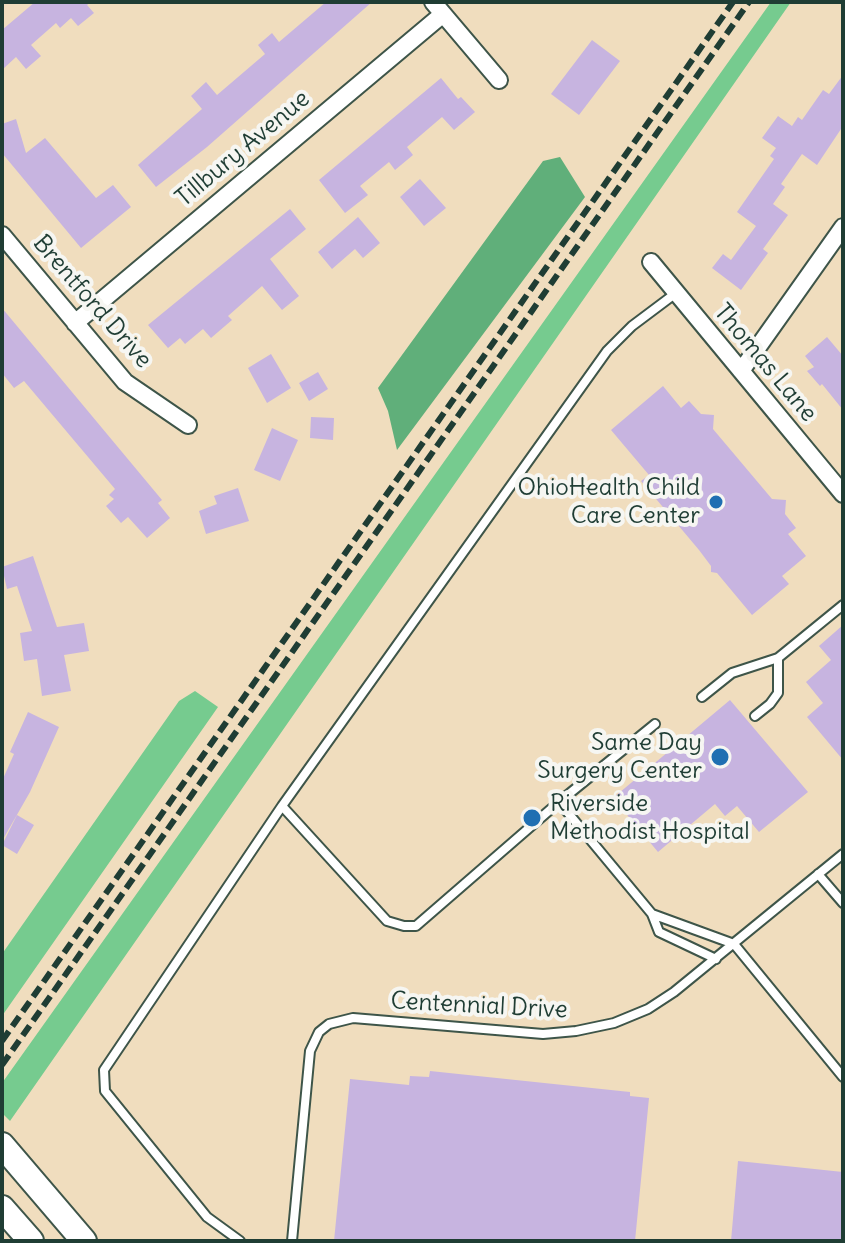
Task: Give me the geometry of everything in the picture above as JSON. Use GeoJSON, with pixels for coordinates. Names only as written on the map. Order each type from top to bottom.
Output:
{"type":"FeatureCollection","features":[{"type":"Feature","properties":{"kind":"main road"},"geometry":{"type":"LineString","coordinates":[[2,1145],[84,1241]]}},
{"type":"Feature","properties":{"kind":"main road"},"geometry":{"type":"LineString","coordinates":[[2,1208],[31,1241]]}},
{"type":"Feature","properties":{"kind":"street"},"geometry":{"type":"LineString","coordinates":[[438,8],[499,80]]}},
{"type":"Feature","properties":{"kind":"street","name":"Tillbury Avenue"},"geometry":{"type":"LineString","coordinates":[[75,323],[438,8]]}},
{"type":"Feature","properties":{"kind":"street"},"geometry":{"type":"LineString","coordinates":[[741,371],[843,227]]}},
{"type":"Feature","properties":{"kind":"street","name":"Brentford Drive"},"geometry":{"type":"LineString","coordinates":[[2,235],[125,382],[188,425]]}},
{"type":"Feature","properties":{"kind":"street","name":"Thomas Lane"},"geometry":{"type":"LineString","coordinates":[[651,262],[843,494]]}},
{"type":"Feature","properties":{"kind":"lane"},"geometry":{"type":"LineString","coordinates":[[240,1241],[207,1217],[105,1091],[104,1070],[282,806],[607,351],[632,326],[676,293]]}},
{"type":"Feature","properties":{"kind":"lane"},"geometry":{"type":"LineString","coordinates":[[702,697],[732,673],[778,658],[843,605]]}},
{"type":"Feature","properties":{"kind":"lane"},"geometry":{"type":"LineString","coordinates":[[755,716],[778,693],[778,658]]}},
{"type":"Feature","properties":{"kind":"lane"},"geometry":{"type":"LineString","coordinates":[[282,806],[387,921],[416,926],[655,724]]}},
{"type":"Feature","properties":{"kind":"lane"},"geometry":{"type":"LineString","coordinates":[[559,802],[652,914],[659,932],[716,959]]}},
{"type":"Feature","properties":{"kind":"lane","name":"Centennial Drive"},"geometry":{"type":"LineString","coordinates":[[292,1241],[310,1051],[319,1032],[329,1024],[353,1018],[543,1034],[594,1029],[630,1017],[663,1000],[843,854]]}},
{"type":"Feature","properties":{"kind":"lane"},"geometry":{"type":"LineString","coordinates":[[818,874],[843,903]]}},
{"type":"Feature","properties":{"kind":"lane"},"geometry":{"type":"LineString","coordinates":[[652,914],[734,944],[843,1077]]}},
{"type":"Feature","properties":{"kind":"green space"},"geometry":{"type":"Polygon","coordinates":[[[771,2],[791,2],[10,1121],[2,1113],[2,1083],[771,2]]]}},
{"type":"Feature","properties":{"kind":"green space"},"geometry":{"type":"Polygon","coordinates":[[[560,157],[585,197],[397,450],[388,411],[378,388],[543,161],[560,157]]]}},
{"type":"Feature","properties":{"kind":"green space"},"geometry":{"type":"Polygon","coordinates":[[[195,691],[218,707],[2,1016],[2,954],[179,701],[195,691]]]}},
{"type":"Feature","properties":{"kind":"building"},"geometry":{"type":"Polygon","coordinates":[[[35,2],[91,2],[87,5],[94,13],[78,26],[71,18],[60,28],[56,23],[31,45],[41,56],[26,69],[16,57],[2,70],[2,30],[35,2]]]}},
{"type":"Feature","properties":{"kind":"building"},"geometry":{"type":"Polygon","coordinates":[[[326,2],[372,2],[207,147],[156,187],[138,165],[202,109],[191,96],[206,82],[217,95],[265,54],[258,45],[272,33],[279,42],[326,2]]]}},
{"type":"Feature","properties":{"kind":"building"},"geometry":{"type":"Polygon","coordinates":[[[592,40],[620,61],[579,115],[551,94],[592,40]]]}},
{"type":"Feature","properties":{"kind":"building"},"geometry":{"type":"Polygon","coordinates":[[[843,75],[843,126],[817,165],[802,154],[781,184],[785,187],[773,204],[788,215],[763,249],[768,253],[741,290],[712,268],[723,254],[731,260],[756,226],[737,212],[774,159],[770,156],[776,148],[762,138],[778,116],[792,126],[798,117],[802,120],[823,90],[829,94],[843,75]]]}},
{"type":"Feature","properties":{"kind":"building"},"geometry":{"type":"Polygon","coordinates":[[[441,78],[458,99],[461,97],[475,112],[454,130],[442,117],[407,147],[413,155],[395,170],[389,162],[360,186],[368,195],[345,213],[319,180],[441,78]]]}},
{"type":"Feature","properties":{"kind":"building"},"geometry":{"type":"Polygon","coordinates":[[[16,119],[26,153],[45,138],[96,198],[113,185],[131,207],[81,248],[2,153],[2,124],[16,119]]]}},
{"type":"Feature","properties":{"kind":"building"},"geometry":{"type":"Polygon","coordinates":[[[420,179],[446,208],[424,226],[400,197],[420,179]]]}},
{"type":"Feature","properties":{"kind":"building"},"geometry":{"type":"Polygon","coordinates":[[[290,209],[306,229],[270,259],[299,296],[282,310],[262,286],[228,316],[232,320],[211,338],[203,329],[185,344],[180,338],[168,348],[148,325],[290,209]]]}},
{"type":"Feature","properties":{"kind":"building"},"geometry":{"type":"Polygon","coordinates":[[[358,217],[380,243],[363,258],[355,249],[332,269],[318,252],[358,217]]]}},
{"type":"Feature","properties":{"kind":"building"},"geometry":{"type":"Polygon","coordinates":[[[2,308],[162,500],[158,503],[170,518],[147,538],[128,517],[121,523],[106,506],[114,499],[109,495],[115,489],[24,381],[14,388],[2,373],[2,308]]]}},
{"type":"Feature","properties":{"kind":"building"},"geometry":{"type":"Polygon","coordinates":[[[827,337],[843,356],[843,410],[807,371],[814,367],[805,356],[827,337]]]}},
{"type":"Feature","properties":{"kind":"building"},"geometry":{"type":"Polygon","coordinates":[[[271,354],[291,388],[267,403],[248,368],[271,354]]]}},
{"type":"Feature","properties":{"kind":"building"},"geometry":{"type":"Polygon","coordinates":[[[318,372],[328,389],[309,401],[299,383],[318,372]]]}},
{"type":"Feature","properties":{"kind":"building","name":"OhioHealth Child Care Center"},"geometry":{"type":"Polygon","coordinates":[[[663,386],[681,408],[689,401],[701,414],[714,415],[713,429],[772,499],[786,500],[785,514],[796,528],[788,534],[806,556],[782,576],[789,584],[752,615],[717,573],[711,572],[711,566],[699,550],[641,481],[649,475],[611,430],[663,386]]]}},
{"type":"Feature","properties":{"kind":"building"},"geometry":{"type":"Polygon","coordinates":[[[311,417],[334,418],[333,440],[310,438],[311,417]]]}},
{"type":"Feature","properties":{"kind":"building"},"geometry":{"type":"Polygon","coordinates":[[[272,428],[298,440],[280,481],[254,470],[272,428]]]}},
{"type":"Feature","properties":{"kind":"building"},"geometry":{"type":"Polygon","coordinates":[[[238,488],[249,521],[206,534],[199,511],[217,504],[214,496],[238,488]]]}},
{"type":"Feature","properties":{"kind":"building"},"geometry":{"type":"Polygon","coordinates":[[[33,556],[57,627],[84,623],[89,651],[64,655],[71,691],[42,696],[37,659],[24,661],[20,633],[32,631],[17,586],[7,589],[2,567],[33,556]]]}},
{"type":"Feature","properties":{"kind":"building"},"geometry":{"type":"Polygon","coordinates":[[[843,625],[843,760],[807,717],[823,703],[806,682],[831,660],[819,646],[843,625]]]}},
{"type":"Feature","properties":{"kind":"building","name":"Same Day Surgery Center"},"geometry":{"type":"Polygon","coordinates":[[[730,700],[808,792],[759,832],[737,806],[725,816],[715,804],[658,852],[613,798],[730,700]]]}},
{"type":"Feature","properties":{"kind":"building"},"geometry":{"type":"Polygon","coordinates":[[[28,712],[59,727],[30,792],[2,841],[2,781],[14,754],[10,752],[28,712]]]}},
{"type":"Feature","properties":{"kind":"building"},"geometry":{"type":"Polygon","coordinates":[[[17,815],[34,825],[17,854],[2,845],[17,815]]]}},
{"type":"Feature","properties":{"kind":"building"},"geometry":{"type":"Polygon","coordinates":[[[430,1071],[630,1092],[630,1096],[649,1098],[635,1241],[334,1241],[350,1079],[409,1085],[410,1076],[429,1077],[430,1071]]]}},
{"type":"Feature","properties":{"kind":"building"},"geometry":{"type":"Polygon","coordinates":[[[738,1161],[843,1172],[843,1241],[731,1241],[738,1161]]]}},
{"type":"Feature","properties":{"kind":"railway"},"geometry":{"type":"LineString","coordinates":[[2,1041],[733,2]]}},
{"type":"Feature","properties":{"kind":"railway"},"geometry":{"type":"LineString","coordinates":[[2,1065],[749,2]]}},
{"type":"Feature","properties":{"kind":"place","name":"OhioHealth Child Care Center"},"geometry":{"type":"Point","coordinates":[716,502]}},
{"type":"Feature","properties":{"kind":"place","name":"Same Day Surgery Center"},"geometry":{"type":"Point","coordinates":[720,757]}},
{"type":"Feature","properties":{"kind":"place","name":"Riverside Methodist Hospital"},"geometry":{"type":"Point","coordinates":[532,818]}}]}
